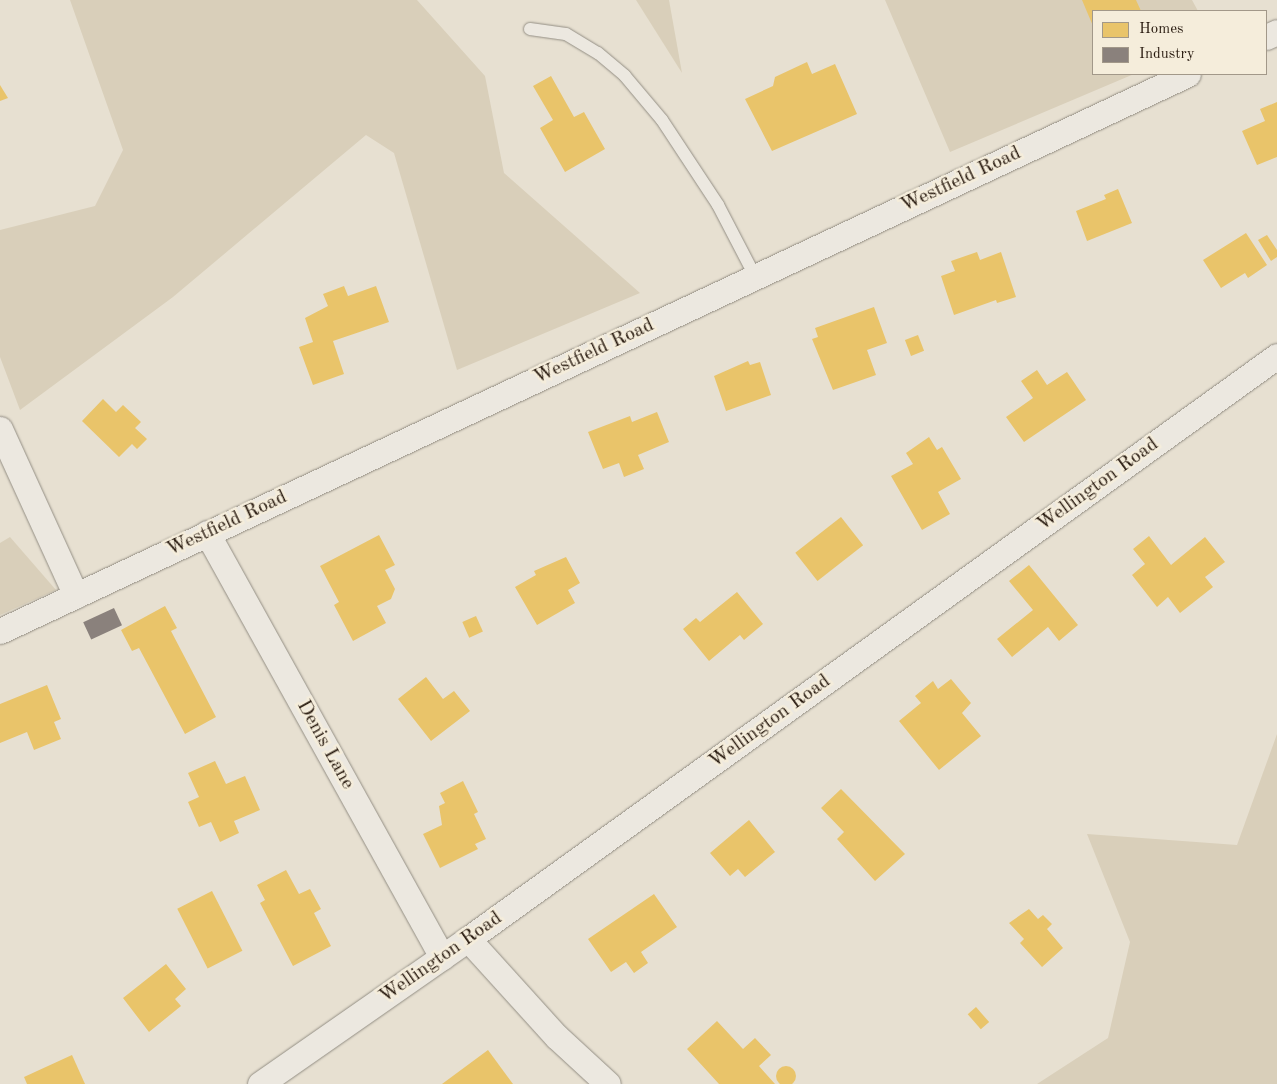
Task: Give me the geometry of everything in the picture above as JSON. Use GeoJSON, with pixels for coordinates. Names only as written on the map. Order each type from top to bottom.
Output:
{"type":"FeatureCollection","features":[{"type":"Feature","properties":{"kind":"street","name":"Westfield Road"},"geometry":{"type":"LineString","coordinates":[[0,630],[1186,75]]}},
{"type":"Feature","properties":{"kind":"street","name":"Wellington Road"},"geometry":{"type":"LineString","coordinates":[[260,1084],[468,939],[1277,356]]}},
{"type":"Feature","properties":{"kind":"street"},"geometry":{"type":"LineString","coordinates":[[0,429],[76,596]]}},
{"type":"Feature","properties":{"kind":"street","name":"Denis Lane"},"geometry":{"type":"LineString","coordinates":[[207,533],[442,957]]}},
{"type":"Feature","properties":{"kind":"street"},"geometry":{"type":"LineString","coordinates":[[468,939],[557,1037],[608,1084]]}},
{"type":"Feature","properties":{"kind":"lane"},"geometry":{"type":"LineString","coordinates":[[530,29],[566,34],[598,53],[625,76],[662,120],[709,190],[755,276]]}},
{"type":"Feature","properties":{"kind":"shaded area"},"geometry":{"type":"Polygon","coordinates":[[[70,0],[417,0],[485,76],[504,173],[640,293],[457,370],[394,153],[366,135],[173,297],[20,410],[0,357],[0,230],[95,206],[123,150],[70,0]]]}},
{"type":"Feature","properties":{"kind":"shaded area"},"geometry":{"type":"Polygon","coordinates":[[[636,0],[669,0],[682,73],[636,0]]]}},
{"type":"Feature","properties":{"kind":"shaded area"},"geometry":{"type":"Polygon","coordinates":[[[885,0],[1192,0],[1197,10],[1092,10],[1092,75],[1132,75],[950,152],[885,0]]]}},
{"type":"Feature","properties":{"kind":"shaded area"},"geometry":{"type":"Polygon","coordinates":[[[10,537],[56,590],[0,615],[0,543],[10,537]]]}},
{"type":"Feature","properties":{"kind":"shaded area"},"geometry":{"type":"Polygon","coordinates":[[[1277,734],[1277,1084],[1037,1084],[1108,1038],[1130,942],[1087,834],[1237,845],[1277,734]]]}},
{"type":"Feature","properties":{"kind":"building: Homes"},"geometry":{"type":"Polygon","coordinates":[[[1082,0],[1136,0],[1141,10],[1092,10],[1092,24],[1082,0]]]}},
{"type":"Feature","properties":{"kind":"building: Homes"},"geometry":{"type":"Polygon","coordinates":[[[807,62],[812,74],[835,64],[857,114],[772,151],[745,99],[773,86],[775,77],[807,62]]]}},
{"type":"Feature","properties":{"kind":"building: Homes"},"geometry":{"type":"Polygon","coordinates":[[[551,76],[574,117],[584,112],[605,149],[565,172],[540,128],[553,120],[533,86],[551,76]]]}},
{"type":"Feature","properties":{"kind":"building: Homes"},"geometry":{"type":"Polygon","coordinates":[[[0,85],[8,98],[0,101],[0,85]]]}},
{"type":"Feature","properties":{"kind":"building: Homes"},"geometry":{"type":"Polygon","coordinates":[[[1277,102],[1277,157],[1257,165],[1242,131],[1265,121],[1260,109],[1277,102]]]}},
{"type":"Feature","properties":{"kind":"building: Homes"},"geometry":{"type":"Polygon","coordinates":[[[1118,189],[1132,223],[1087,241],[1076,211],[1106,199],[1104,195],[1118,189]]]}},
{"type":"Feature","properties":{"kind":"building: Homes"},"geometry":{"type":"Polygon","coordinates":[[[1246,233],[1267,265],[1248,278],[1245,273],[1221,288],[1203,260],[1246,233]]]}},
{"type":"Feature","properties":{"kind":"building: Homes"},"geometry":{"type":"Polygon","coordinates":[[[1267,235],[1277,250],[1277,257],[1271,261],[1258,240],[1267,235]]]}},
{"type":"Feature","properties":{"kind":"building: Homes"},"geometry":{"type":"Polygon","coordinates":[[[977,252],[980,260],[1001,252],[1016,297],[997,303],[996,300],[954,315],[941,276],[955,271],[951,261],[977,252]]]}},
{"type":"Feature","properties":{"kind":"building: Homes"},"geometry":{"type":"Polygon","coordinates":[[[344,286],[348,296],[376,286],[389,322],[333,341],[344,374],[313,385],[299,347],[313,342],[305,318],[328,306],[323,294],[344,286]]]}},
{"type":"Feature","properties":{"kind":"building: Homes"},"geometry":{"type":"Polygon","coordinates":[[[874,307],[887,343],[867,350],[876,375],[833,390],[812,339],[818,337],[815,328],[874,307]]]}},
{"type":"Feature","properties":{"kind":"building: Homes"},"geometry":{"type":"Polygon","coordinates":[[[918,335],[924,351],[911,356],[905,340],[918,335]]]}},
{"type":"Feature","properties":{"kind":"building: Homes"},"geometry":{"type":"Polygon","coordinates":[[[748,361],[750,365],[760,362],[771,395],[726,411],[714,376],[748,361]]]}},
{"type":"Feature","properties":{"kind":"building: Homes"},"geometry":{"type":"Polygon","coordinates":[[[1037,370],[1047,385],[1067,372],[1086,400],[1024,442],[1006,417],[1033,398],[1021,381],[1037,370]]]}},
{"type":"Feature","properties":{"kind":"building: Homes"},"geometry":{"type":"Polygon","coordinates":[[[103,399],[116,412],[123,405],[141,422],[135,428],[147,439],[137,449],[132,444],[119,457],[82,421],[103,399]]]}},
{"type":"Feature","properties":{"kind":"building: Homes"},"geometry":{"type":"Polygon","coordinates":[[[657,412],[669,442],[638,455],[644,469],[624,477],[619,463],[603,469],[588,432],[630,416],[632,422],[657,412]]]}},
{"type":"Feature","properties":{"kind":"building: Homes"},"geometry":{"type":"Polygon","coordinates":[[[929,437],[937,450],[942,447],[961,479],[938,492],[950,514],[922,530],[891,476],[913,464],[906,453],[929,437]]]}},
{"type":"Feature","properties":{"kind":"building: Homes"},"geometry":{"type":"Polygon","coordinates":[[[841,517],[863,545],[817,581],[795,553],[841,517]]]}},
{"type":"Feature","properties":{"kind":"building: Homes"},"geometry":{"type":"Polygon","coordinates":[[[379,535],[395,565],[385,570],[395,589],[391,599],[377,606],[386,623],[353,641],[334,605],[339,602],[320,566],[379,535]]]}},
{"type":"Feature","properties":{"kind":"building: Homes"},"geometry":{"type":"Polygon","coordinates":[[[1149,536],[1171,565],[1205,537],[1225,562],[1205,577],[1213,587],[1180,613],[1168,597],[1157,607],[1132,575],[1145,564],[1133,549],[1149,536]]]}},
{"type":"Feature","properties":{"kind":"building: Homes"},"geometry":{"type":"Polygon","coordinates":[[[566,557],[580,583],[568,590],[575,603],[537,625],[515,587],[536,575],[534,571],[566,557]]]}},
{"type":"Feature","properties":{"kind":"building: Homes"},"geometry":{"type":"Polygon","coordinates":[[[1029,565],[1078,625],[1059,641],[1048,627],[1012,657],[997,639],[1033,610],[1009,581],[1029,565]]]}},
{"type":"Feature","properties":{"kind":"building: Homes"},"geometry":{"type":"Polygon","coordinates":[[[737,592],[763,624],[744,640],[740,635],[709,661],[683,629],[696,618],[700,622],[737,592]]]}},
{"type":"Feature","properties":{"kind":"building: Homes"},"geometry":{"type":"Polygon","coordinates":[[[165,606],[177,628],[171,631],[216,717],[185,734],[139,648],[132,651],[121,630],[165,606]]]}},
{"type":"Feature","properties":{"kind":"building: Homes"},"geometry":{"type":"Polygon","coordinates":[[[476,616],[483,632],[469,638],[462,622],[476,616]]]}},
{"type":"Feature","properties":{"kind":"building: Homes"},"geometry":{"type":"Polygon","coordinates":[[[426,677],[443,699],[454,691],[470,711],[431,741],[398,699],[426,677]]]}},
{"type":"Feature","properties":{"kind":"building: Homes"},"geometry":{"type":"Polygon","coordinates":[[[951,679],[971,703],[962,713],[981,736],[939,770],[899,721],[921,703],[915,696],[933,681],[938,689],[951,679]]]}},
{"type":"Feature","properties":{"kind":"building: Homes"},"geometry":{"type":"Polygon","coordinates":[[[47,685],[61,719],[54,722],[61,739],[34,750],[27,732],[0,743],[0,704],[47,685]]]}},
{"type":"Feature","properties":{"kind":"building: Homes"},"geometry":{"type":"Polygon","coordinates":[[[215,761],[226,784],[245,776],[260,810],[234,821],[239,833],[220,842],[211,822],[199,827],[188,802],[199,797],[188,773],[215,761]]]}},
{"type":"Feature","properties":{"kind":"building: Homes"},"geometry":{"type":"Polygon","coordinates":[[[463,781],[478,812],[474,814],[486,839],[475,844],[478,849],[440,868],[423,834],[442,825],[439,806],[445,803],[440,793],[463,781]]]}},
{"type":"Feature","properties":{"kind":"building: Homes"},"geometry":{"type":"Polygon","coordinates":[[[841,789],[905,854],[875,881],[837,839],[844,832],[821,808],[841,789]]]}},
{"type":"Feature","properties":{"kind":"building: Homes"},"geometry":{"type":"Polygon","coordinates":[[[749,820],[775,852],[745,877],[738,869],[730,876],[710,853],[749,820]]]}},
{"type":"Feature","properties":{"kind":"building: Homes"},"geometry":{"type":"Polygon","coordinates":[[[286,870],[299,894],[310,889],[321,909],[314,913],[331,946],[293,966],[260,903],[265,900],[257,885],[286,870]]]}},
{"type":"Feature","properties":{"kind":"building: Homes"},"geometry":{"type":"Polygon","coordinates":[[[212,891],[242,951],[208,968],[177,909],[212,891]]]}},
{"type":"Feature","properties":{"kind":"building: Homes"},"geometry":{"type":"Polygon","coordinates":[[[654,894],[677,927],[641,952],[648,963],[634,973],[626,962],[611,972],[588,939],[654,894]]]}},
{"type":"Feature","properties":{"kind":"building: Homes"},"geometry":{"type":"Polygon","coordinates":[[[1029,909],[1038,919],[1043,915],[1052,924],[1047,929],[1063,948],[1042,967],[1020,943],[1024,939],[1009,923],[1029,909]]]}},
{"type":"Feature","properties":{"kind":"building: Homes"},"geometry":{"type":"Polygon","coordinates":[[[166,964],[186,989],[175,999],[181,1006],[149,1032],[123,998],[166,964]]]}},
{"type":"Feature","properties":{"kind":"building: Homes"},"geometry":{"type":"Polygon","coordinates":[[[976,1007],[989,1022],[981,1029],[968,1014],[976,1007]]]}},
{"type":"Feature","properties":{"kind":"building: Homes"},"geometry":{"type":"Polygon","coordinates":[[[717,1021],[743,1049],[755,1038],[771,1055],[759,1066],[775,1084],[719,1084],[687,1049],[717,1021]]]}},
{"type":"Feature","properties":{"kind":"building: Homes"},"geometry":{"type":"Polygon","coordinates":[[[488,1050],[513,1084],[442,1084],[488,1050]]]}},
{"type":"Feature","properties":{"kind":"building: Homes"},"geometry":{"type":"Polygon","coordinates":[[[72,1055],[85,1084],[27,1084],[24,1077],[72,1055]]]}},
{"type":"Feature","properties":{"kind":"building: Homes"},"geometry":{"type":"Polygon","coordinates":[[[782,1067],[790,1067],[795,1072],[795,1080],[790,1085],[782,1085],[777,1080],[777,1072],[782,1067]]]}},
{"type":"Feature","properties":{"kind":"building: Industry"},"geometry":{"type":"Polygon","coordinates":[[[114,608],[122,625],[91,640],[83,622],[114,608]]]}}]}
